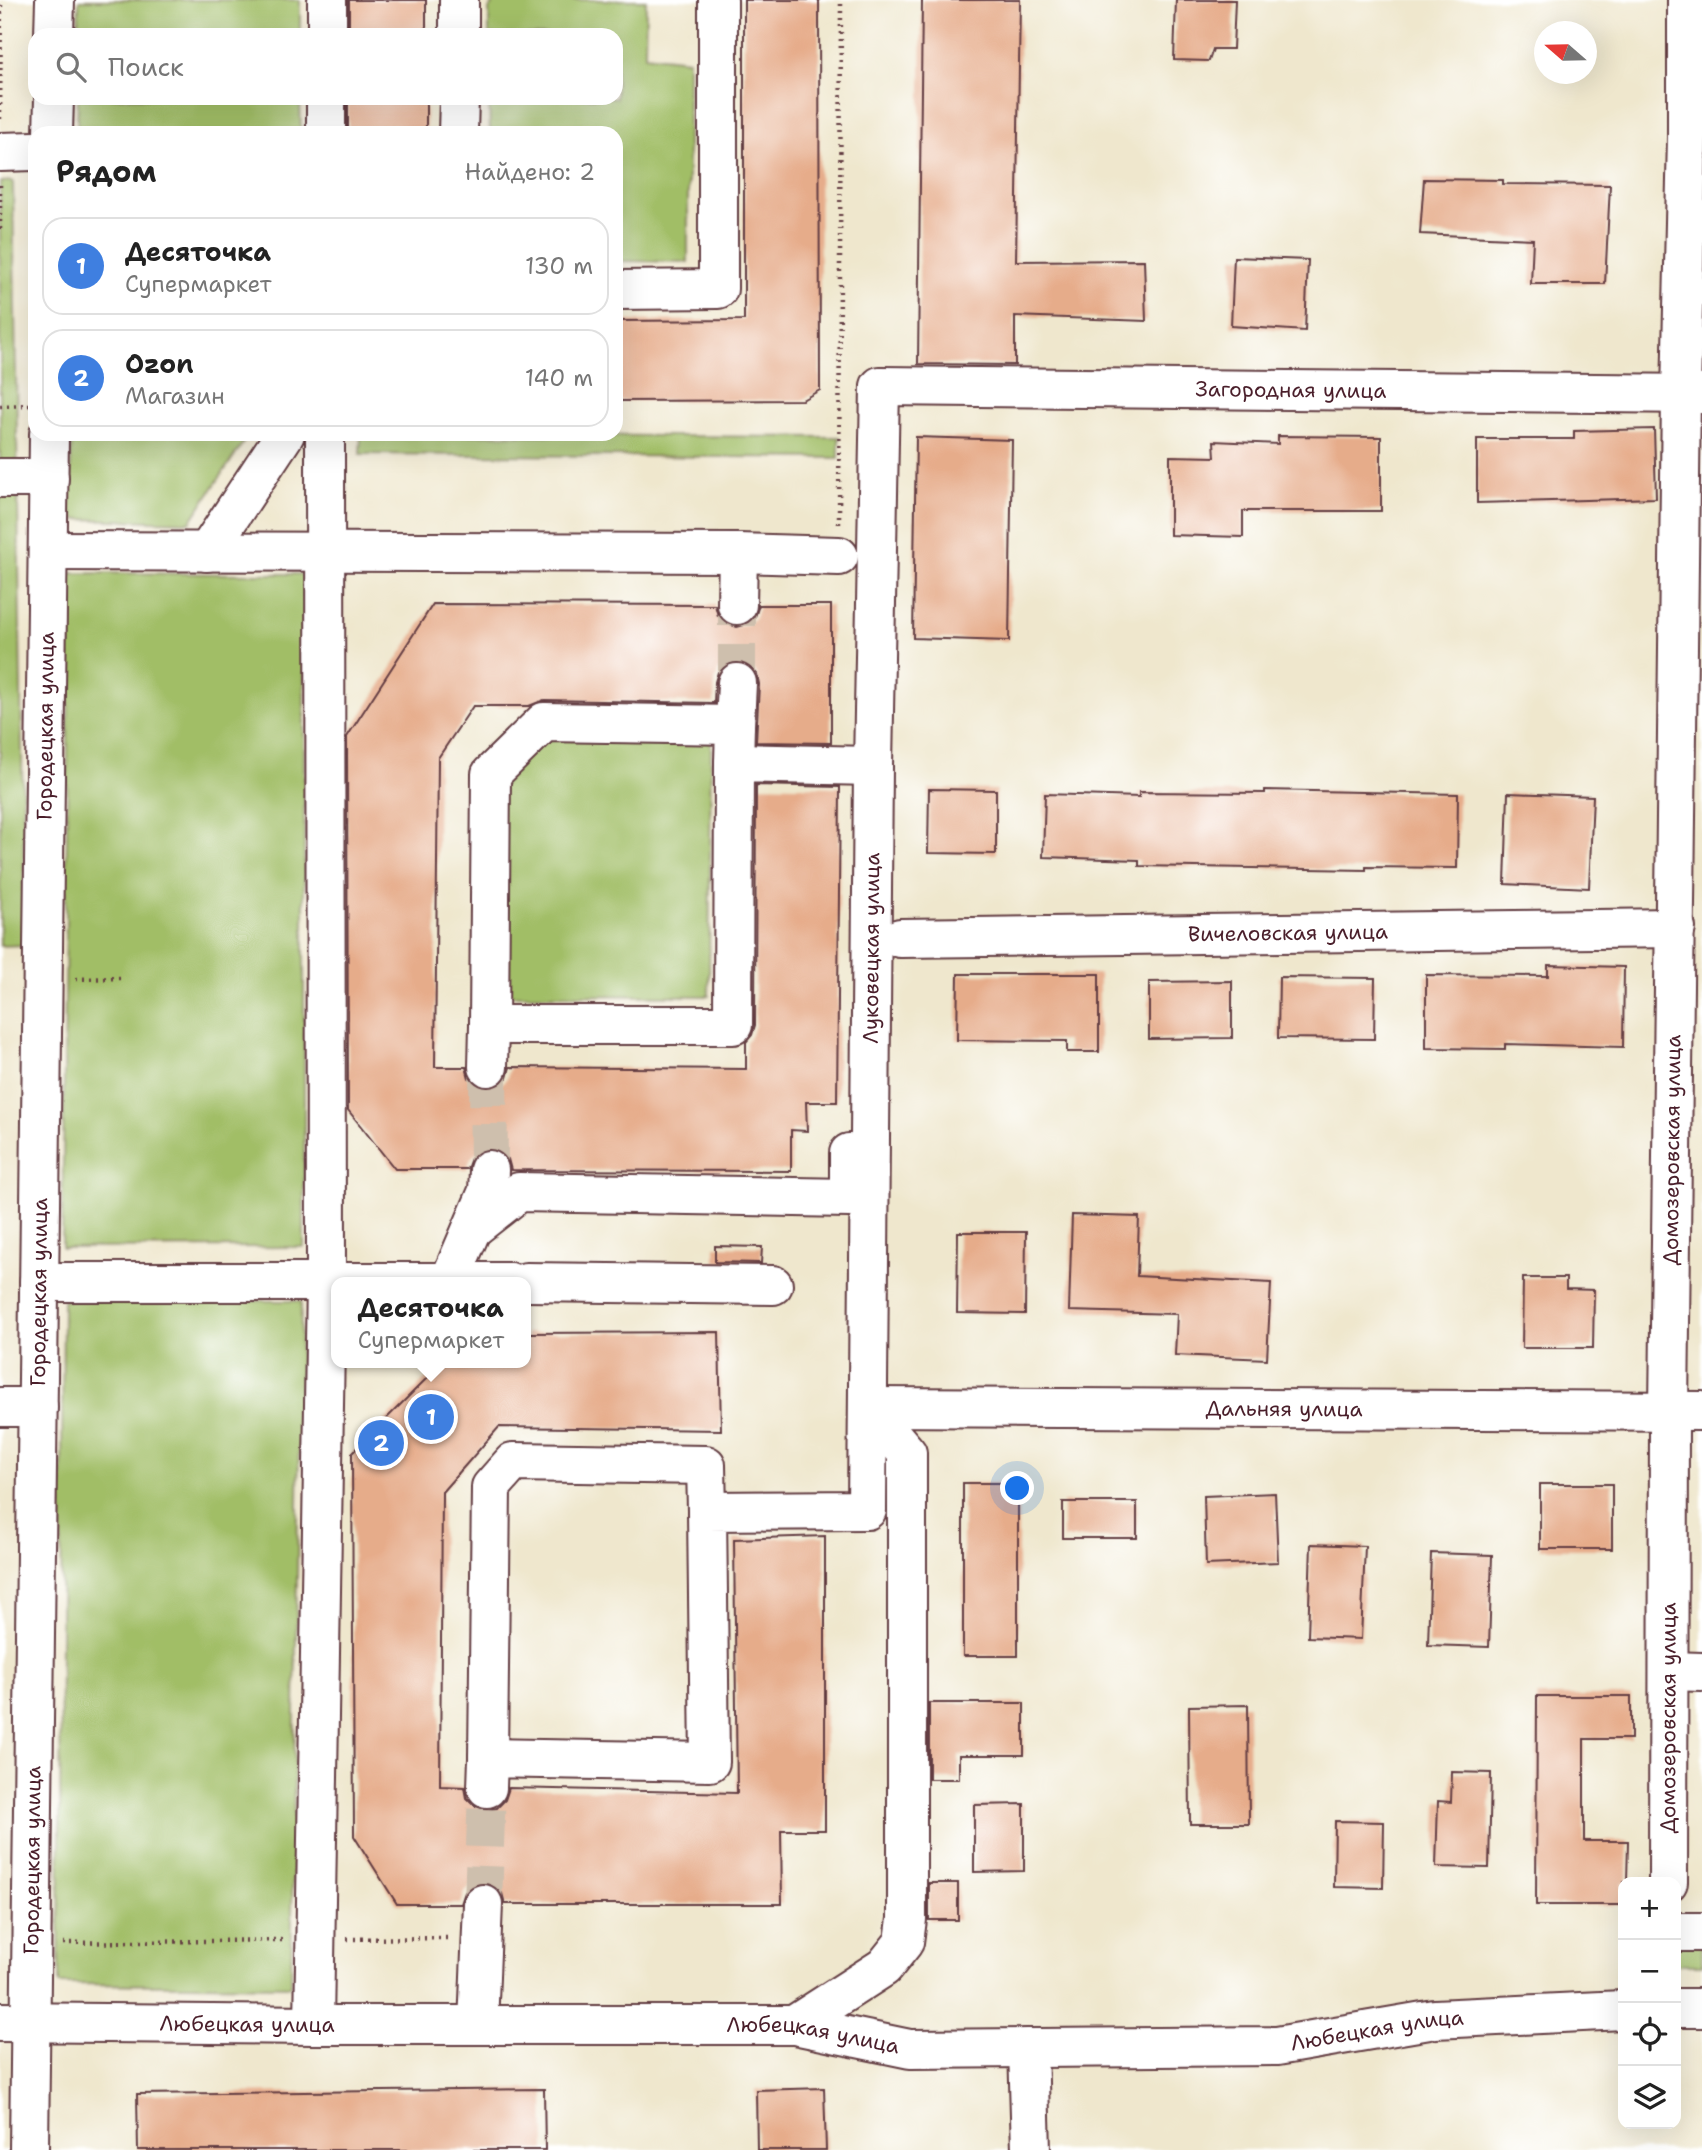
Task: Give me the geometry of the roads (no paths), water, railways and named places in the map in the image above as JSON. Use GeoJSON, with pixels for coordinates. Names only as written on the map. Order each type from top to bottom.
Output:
{"type":"FeatureCollection","features":[{"type":"Feature","properties":{"kind":"street"},"geometry":{"type":"LineString","coordinates":[[54,28],[55,0]]}},
{"type":"Feature","properties":{"kind":"street"},"geometry":{"type":"LineString","coordinates":[[327,0],[327,28]]}},
{"type":"Feature","properties":{"kind":"street"},"geometry":{"type":"LineString","coordinates":[[459,0],[459,28]]}},
{"type":"Feature","properties":{"kind":"street"},"geometry":{"type":"LineString","coordinates":[[623,290],[718,289],[718,0]]}},
{"type":"Feature","properties":{"kind":"street","name":"Домозеровская улица"},"geometry":{"type":"LineString","coordinates":[[1668,1877],[1686,1672],[1688,1170],[1685,907],[1695,137],[1687,0]]}},
{"type":"Feature","properties":{"kind":"street"},"geometry":{"type":"LineString","coordinates":[[53,126],[54,105]]}},
{"type":"Feature","properties":{"kind":"street"},"geometry":{"type":"LineString","coordinates":[[326,126],[327,105]]}},
{"type":"Feature","properties":{"kind":"street"},"geometry":{"type":"LineString","coordinates":[[458,105],[458,126]]}},
{"type":"Feature","properties":{"kind":"street"},"geometry":{"type":"LineString","coordinates":[[0,152],[28,151]]}},
{"type":"Feature","properties":{"kind":"street","name":"Загородная улица"},"geometry":{"type":"LineString","coordinates":[[880,386],[1692,394]]}},
{"type":"Feature","properties":{"kind":"street","name":"Луковецкая улица"},"geometry":{"type":"LineString","coordinates":[[707,1511],[867,1510],[862,766],[880,386]]}},
{"type":"Feature","properties":{"kind":"street","name":"Городецкая улица"},"geometry":{"type":"LineString","coordinates":[[29,2150],[16,2022],[32,1943],[50,441]]}},
{"type":"Feature","properties":{"kind":"street"},"geometry":{"type":"LineString","coordinates":[[207,552],[280,441]]}},
{"type":"Feature","properties":{"kind":"street"},"geometry":{"type":"LineString","coordinates":[[314,2025],[326,1281],[325,441]]}},
{"type":"Feature","properties":{"kind":"street"},"geometry":{"type":"LineString","coordinates":[[0,478],[49,478]]}},
{"type":"Feature","properties":{"kind":"street"},"geometry":{"type":"LineString","coordinates":[[48,551],[738,553],[839,556]]}},
{"type":"Feature","properties":{"kind":"street"},"geometry":{"type":"LineString","coordinates":[[737,605],[738,553]]}},
{"type":"Feature","properties":{"kind":"street"},"geometry":{"type":"LineString","coordinates":[[489,1025],[733,1024],[737,683]]}},
{"type":"Feature","properties":{"kind":"street"},"geometry":{"type":"LineString","coordinates":[[488,1067],[491,774],[544,722],[735,725]]}},
{"type":"Feature","properties":{"kind":"street"},"geometry":{"type":"LineString","coordinates":[[472,1229],[519,1192],[849,1198],[862,766],[734,762]]}},
{"type":"Feature","properties":{"kind":"street","name":"Вичеловская улица"},"geometry":{"type":"LineString","coordinates":[[900,938],[1685,907]]}},
{"type":"Feature","properties":{"kind":"street"},"geometry":{"type":"LineString","coordinates":[[451,1277],[488,1191],[489,1170]]}},
{"type":"Feature","properties":{"kind":"street"},"geometry":{"type":"LineString","coordinates":[[39,1282],[331,1281]]}},
{"type":"Feature","properties":{"kind":"street"},"geometry":{"type":"LineString","coordinates":[[531,1282],[774,1285]]}},
{"type":"Feature","properties":{"kind":"street"},"geometry":{"type":"LineString","coordinates":[[0,1407],[38,1407]]}},
{"type":"Feature","properties":{"kind":"street"},"geometry":{"type":"LineString","coordinates":[[794,2025],[884,1967],[904,1942],[907,1919],[907,1453],[867,1407]]}},
{"type":"Feature","properties":{"kind":"street","name":"Дальняя улица"},"geometry":{"type":"LineString","coordinates":[[867,1407],[1685,1411]]}},
{"type":"Feature","properties":{"kind":"street"},"geometry":{"type":"LineString","coordinates":[[513,1462],[706,1465],[707,1511],[710,1762],[488,1773],[491,1487],[513,1462]]}},
{"type":"Feature","properties":{"kind":"street"},"geometry":{"type":"LineString","coordinates":[[478,2025],[483,1921]]}},
{"type":"Feature","properties":{"kind":"street"},"geometry":{"type":"LineString","coordinates":[[1681,1932],[1702,1932]]}},
{"type":"Feature","properties":{"kind":"street"},"geometry":{"type":"LineString","coordinates":[[1681,2008],[1702,2008]]}},
{"type":"Feature","properties":{"kind":"street","name":"Любецкая улица"},"geometry":{"type":"LineString","coordinates":[[16,2022],[794,2025],[910,2049],[1277,2046],[1435,2019],[1618,2010]]}},
{"type":"Feature","properties":{"kind":"street"},"geometry":{"type":"LineString","coordinates":[[1028,2048],[1031,2150]]}},
{"type":"Feature","properties":{"kind":"tunnel"},"geometry":{"type":"LineString","coordinates":[[737,605],[737,683]]}},
{"type":"Feature","properties":{"kind":"tunnel"},"geometry":{"type":"LineString","coordinates":[[488,1067],[489,1170]]}},
{"type":"Feature","properties":{"kind":"tunnel"},"geometry":{"type":"LineString","coordinates":[[483,1904],[487,1788]]}},
{"type":"Feature","properties":{"kind":"place","name":"Десяточка"},"geometry":{"type":"Point","coordinates":[431,1417]}},
{"type":"Feature","properties":{"kind":"place","name":"Ozon"},"geometry":{"type":"Point","coordinates":[381,1443]}}]}
